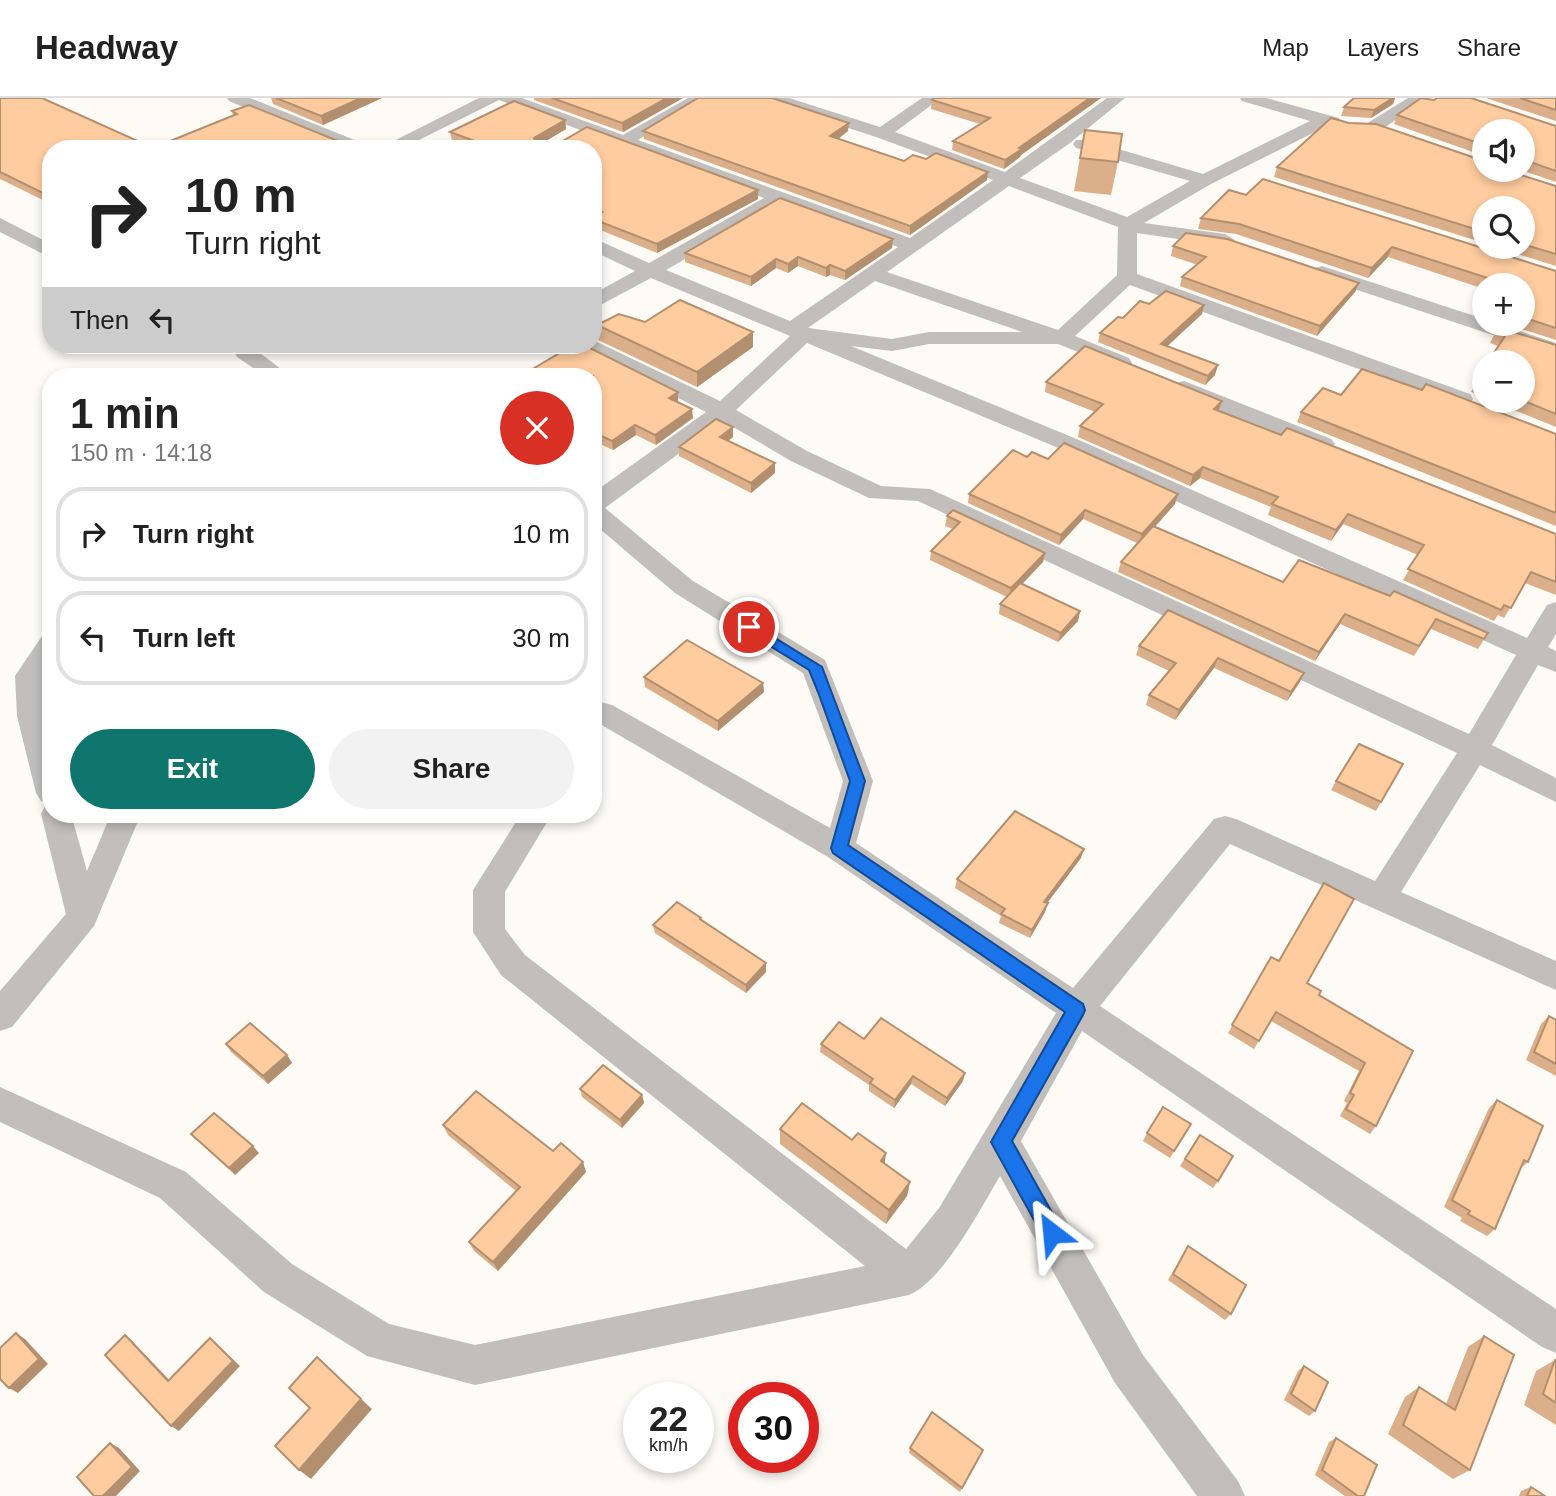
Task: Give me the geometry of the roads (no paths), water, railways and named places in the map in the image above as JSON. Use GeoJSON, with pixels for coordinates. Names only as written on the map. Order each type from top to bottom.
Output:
{"type":"FeatureCollection","features":[{"type":"Feature","properties":{"kind":"street"},"geometry":{"type":"LineString","coordinates":[[235,98],[339,140]]}},
{"type":"Feature","properties":{"kind":"street"},"geometry":{"type":"LineString","coordinates":[[406,140],[492,98]]}},
{"type":"Feature","properties":{"kind":"street"},"geometry":{"type":"LineString","coordinates":[[506,98],[911,245]]}},
{"type":"Feature","properties":{"kind":"street"},"geometry":{"type":"LineString","coordinates":[[624,141],[700,98]]}},
{"type":"Feature","properties":{"kind":"street"},"geometry":{"type":"LineString","coordinates":[[772,98],[882,133],[1128,224],[1241,245]]}},
{"type":"Feature","properties":{"kind":"street"},"geometry":{"type":"LineString","coordinates":[[882,133],[933,98]]}},
{"type":"Feature","properties":{"kind":"street"},"geometry":{"type":"LineString","coordinates":[[602,500],[722,411],[799,332],[871,273],[1006,177],[1065,139],[1118,98]]}},
{"type":"Feature","properties":{"kind":"street"},"geometry":{"type":"LineString","coordinates":[[1248,98],[1325,120],[1375,126],[1399,134]]}},
{"type":"Feature","properties":{"kind":"street"},"geometry":{"type":"LineString","coordinates":[[1375,126],[1419,98]]}},
{"type":"Feature","properties":{"kind":"street"},"geometry":{"type":"LineString","coordinates":[[1128,224],[1205,180],[1325,120]]}},
{"type":"Feature","properties":{"kind":"street"},"geometry":{"type":"LineString","coordinates":[[565,138],[585,128]]}},
{"type":"Feature","properties":{"kind":"street"},"geometry":{"type":"LineString","coordinates":[[1065,139],[1205,180]]}},
{"type":"Feature","properties":{"kind":"street"},"geometry":{"type":"LineString","coordinates":[[1227,170],[1253,178]]}},
{"type":"Feature","properties":{"kind":"street"},"geometry":{"type":"LineString","coordinates":[[602,298],[779,197]]}},
{"type":"Feature","properties":{"kind":"street"},"geometry":{"type":"LineString","coordinates":[[0,224],[42,247]]}},
{"type":"Feature","properties":{"kind":"street"},"geometry":{"type":"LineString","coordinates":[[799,332],[892,345],[929,338],[1061,338],[1127,277],[1128,224]]}},
{"type":"Feature","properties":{"kind":"street"},"geometry":{"type":"LineString","coordinates":[[602,248],[1070,445],[1544,657]]}},
{"type":"Feature","properties":{"kind":"street"},"geometry":{"type":"LineString","coordinates":[[1305,266],[1556,350]]}},
{"type":"Feature","properties":{"kind":"street"},"geometry":{"type":"LineString","coordinates":[[871,273],[1061,338],[1136,368]]}},
{"type":"Feature","properties":{"kind":"street"},"geometry":{"type":"LineString","coordinates":[[1127,277],[1472,404]]}},
{"type":"Feature","properties":{"kind":"street"},"geometry":{"type":"LineString","coordinates":[[602,352],[722,411],[799,456],[877,494],[922,494],[1475,749],[1556,791]]}},
{"type":"Feature","properties":{"kind":"street"},"geometry":{"type":"LineString","coordinates":[[252,354],[269,368]]}},
{"type":"Feature","properties":{"kind":"street"},"geometry":{"type":"LineString","coordinates":[[1161,379],[1349,454]]}},
{"type":"Feature","properties":{"kind":"street"},"geometry":{"type":"LineString","coordinates":[[602,515],[684,587],[815,667],[858,781],[839,848]]}},
{"type":"Feature","properties":{"kind":"street"},"geometry":{"type":"LineString","coordinates":[[1382,896],[1475,749],[1544,657],[1556,611]]}},
{"type":"Feature","properties":{"kind":"street"},"geometry":{"type":"LineString","coordinates":[[42,656],[29,676],[31,716],[42,758]]}},
{"type":"Feature","properties":{"kind":"street"},"geometry":{"type":"LineString","coordinates":[[602,719],[839,848],[1556,1333]]}},
{"type":"Feature","properties":{"kind":"street"},"geometry":{"type":"LineString","coordinates":[[58,823],[83,917]]}},
{"type":"Feature","properties":{"kind":"street"},"geometry":{"type":"LineString","coordinates":[[0,1016],[83,917],[122,823]]}},
{"type":"Feature","properties":{"kind":"street"},"geometry":{"type":"LineString","coordinates":[[531,823],[489,890],[489,932],[513,965],[909,1276]]}},
{"type":"Feature","properties":{"kind":"street"},"geometry":{"type":"LineString","coordinates":[[0,1104],[173,1185],[278,1278],[381,1342],[475,1365],[909,1276],[952,1221],[1001,1142],[1076,1010],[1225,828],[1556,976]]}},
{"type":"Feature","properties":{"kind":"street"},"geometry":{"type":"LineString","coordinates":[[1001,1142],[1129,1369],[1223,1496]]}}]}
